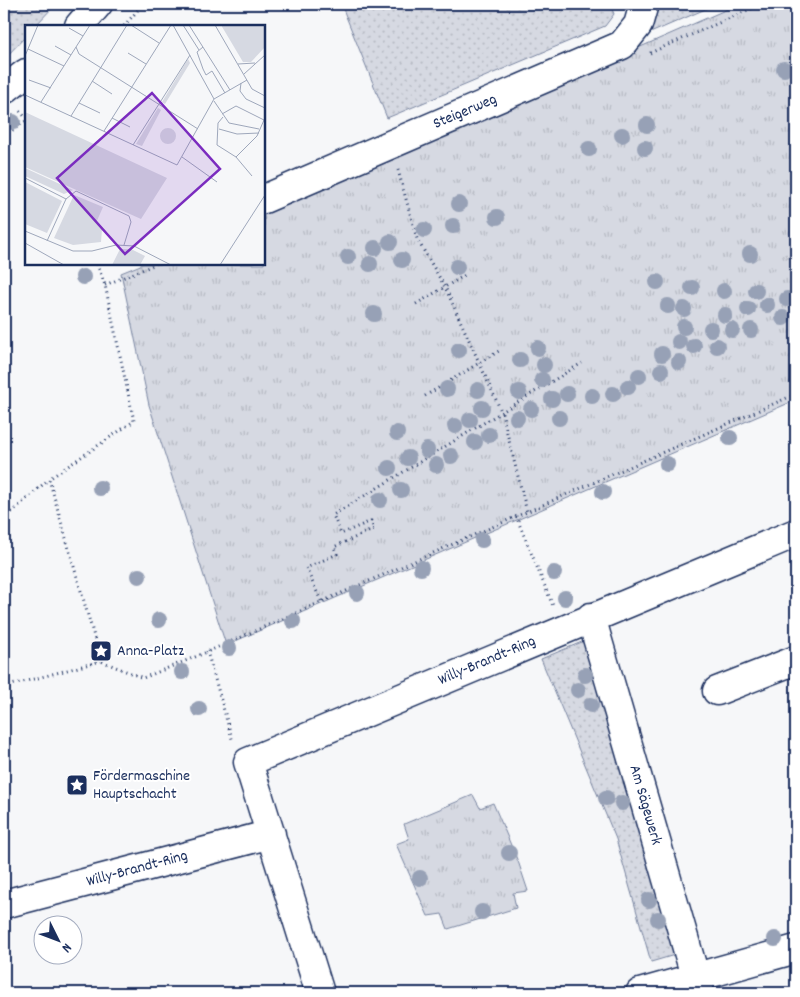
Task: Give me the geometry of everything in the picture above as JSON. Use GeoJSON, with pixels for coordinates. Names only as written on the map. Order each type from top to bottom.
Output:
{"type":"FeatureCollection","features":[{"type":"Feature","properties":{"kind":"street"},"geometry":{"type":"LineString","coordinates":[[80,25],[98,4]]}},
{"type":"Feature","properties":{"kind":"street","name":"Steigerweg"},"geometry":{"type":"LineString","coordinates":[[265,199],[622,44],[638,25],[644,4]]}},
{"type":"Feature","properties":{"kind":"street"},"geometry":{"type":"LineString","coordinates":[[4,90],[25,74]]}},
{"type":"Feature","properties":{"kind":"street","name":"Willy-Brandt-Ring"},"geometry":{"type":"LineString","coordinates":[[248,762],[562,629],[796,533]]}},
{"type":"Feature","properties":{"kind":"street","name":"Am Sägewerk"},"geometry":{"type":"LineString","coordinates":[[591,617],[698,985]]}},
{"type":"Feature","properties":{"kind":"street"},"geometry":{"type":"LineString","coordinates":[[717,691],[796,660]]}},
{"type":"Feature","properties":{"kind":"street"},"geometry":{"type":"LineString","coordinates":[[248,762],[320,993]]}},
{"type":"Feature","properties":{"kind":"street","name":"Willy-Brandt-Ring"},"geometry":{"type":"LineString","coordinates":[[4,904],[270,834]]}},
{"type":"Feature","properties":{"kind":"street"},"geometry":{"type":"LineString","coordinates":[[640,993],[698,985],[796,949]]}},
{"type":"Feature","properties":{"kind":"path"},"geometry":{"type":"LineString","coordinates":[[125,25],[143,4]]}},
{"type":"Feature","properties":{"kind":"path"},"geometry":{"type":"LineString","coordinates":[[4,136],[25,122]]}},
{"type":"Feature","properties":{"kind":"path"},"geometry":{"type":"LineString","coordinates":[[396,162],[417,239],[445,287],[502,413],[527,512]]}},
{"type":"Feature","properties":{"kind":"path"},"geometry":{"type":"LineString","coordinates":[[4,518],[49,478],[134,421],[106,285],[98,265]]}},
{"type":"Feature","properties":{"kind":"path"},"geometry":{"type":"LineString","coordinates":[[106,285],[154,265]]}},
{"type":"Feature","properties":{"kind":"path"},"geometry":{"type":"LineString","coordinates":[[416,304],[467,274]]}},
{"type":"Feature","properties":{"kind":"path"},"geometry":{"type":"LineString","coordinates":[[425,396],[499,351]]}},
{"type":"Feature","properties":{"kind":"path"},"geometry":{"type":"LineString","coordinates":[[321,601],[306,568],[337,554],[334,547],[374,529],[371,521],[342,534],[333,515],[582,363]]}},
{"type":"Feature","properties":{"kind":"path"},"geometry":{"type":"LineString","coordinates":[[4,687],[101,661],[143,678],[796,394]]}},
{"type":"Feature","properties":{"kind":"path"},"geometry":{"type":"LineString","coordinates":[[49,478],[101,661]]}},
{"type":"Feature","properties":{"kind":"path"},"geometry":{"type":"LineString","coordinates":[[516,516],[562,629]]}},
{"type":"Feature","properties":{"kind":"path"},"geometry":{"type":"LineString","coordinates":[[207,651],[237,756],[248,762]]}},
{"type":"Feature","properties":{"kind":"green space"},"geometry":{"type":"Polygon","coordinates":[[[4,4],[56,4],[36,25],[25,25],[25,37],[4,59],[4,4]]]}},
{"type":"Feature","properties":{"kind":"green space"},"geometry":{"type":"Polygon","coordinates":[[[341,4],[610,4],[614,14],[605,26],[387,118],[341,4]]]}},
{"type":"Feature","properties":{"kind":"green space"},"geometry":{"type":"Polygon","coordinates":[[[657,4],[717,4],[648,34],[657,4]]]}},
{"type":"Feature","properties":{"kind":"green space"},"geometry":{"type":"Polygon","coordinates":[[[739,4],[796,4],[796,400],[226,645],[149,405],[121,273],[141,265],[265,265],[265,211],[739,4]]]}},
{"type":"Feature","properties":{"kind":"green space"},"geometry":{"type":"Polygon","coordinates":[[[589,639],[678,954],[651,962],[616,839],[541,659],[589,639]]]}},
{"type":"Feature","properties":{"kind":"green space"},"geometry":{"type":"Polygon","coordinates":[[[473,795],[480,808],[493,803],[519,864],[528,891],[513,893],[516,908],[448,929],[442,914],[428,916],[396,844],[409,839],[404,824],[473,795]]]}},
{"type":"Feature","properties":{"kind":"place","name":"Anna-Platz"},"geometry":{"type":"Point","coordinates":[101,651]}},
{"type":"Feature","properties":{"kind":"place","name":"Fördermaschine Hauptschacht"},"geometry":{"type":"Point","coordinates":[77,785]}}]}
